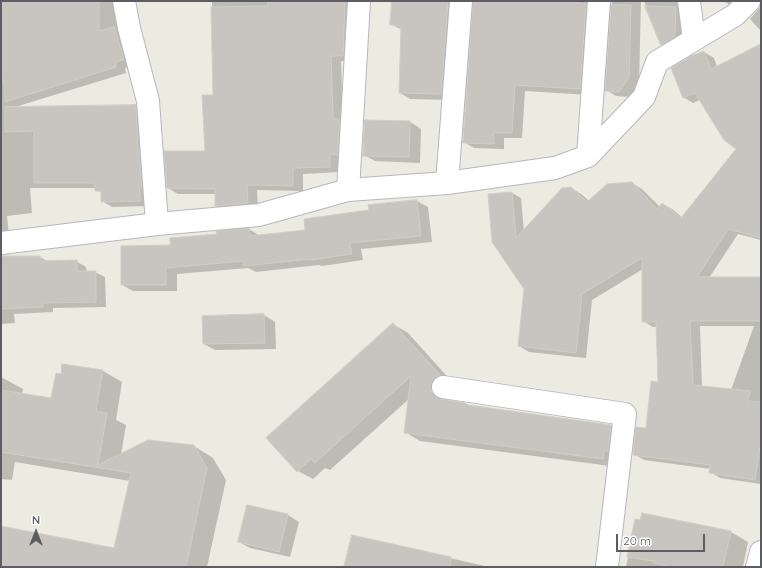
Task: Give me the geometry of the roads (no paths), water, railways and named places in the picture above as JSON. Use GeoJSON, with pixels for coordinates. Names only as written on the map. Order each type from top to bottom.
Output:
{"type":"FeatureCollection","features":[{"type":"Feature","properties":{"kind":"street"},"geometry":{"type":"LineString","coordinates":[[124,1],[128,28],[148,101],[157,224]]}},
{"type":"Feature","properties":{"kind":"street"},"geometry":{"type":"LineString","coordinates":[[348,190],[360,1]]}},
{"type":"Feature","properties":{"kind":"street"},"geometry":{"type":"LineString","coordinates":[[447,183],[461,1]]}},
{"type":"Feature","properties":{"kind":"street"},"geometry":{"type":"LineString","coordinates":[[588,156],[598,1]]}},
{"type":"Feature","properties":{"kind":"street"},"geometry":{"type":"LineString","coordinates":[[689,1],[694,40]]}},
{"type":"Feature","properties":{"kind":"street"},"geometry":{"type":"LineString","coordinates":[[1,243],[157,224],[259,215],[348,190],[447,183],[555,168],[588,156],[644,97],[657,62],[735,15],[749,1]]}},
{"type":"Feature","properties":{"kind":"street"},"geometry":{"type":"LineString","coordinates":[[443,387],[625,414],[607,567]]}},
{"type":"Feature","properties":{"kind":"street"},"geometry":{"type":"LineString","coordinates":[[757,567],[761,552]]}}]}
